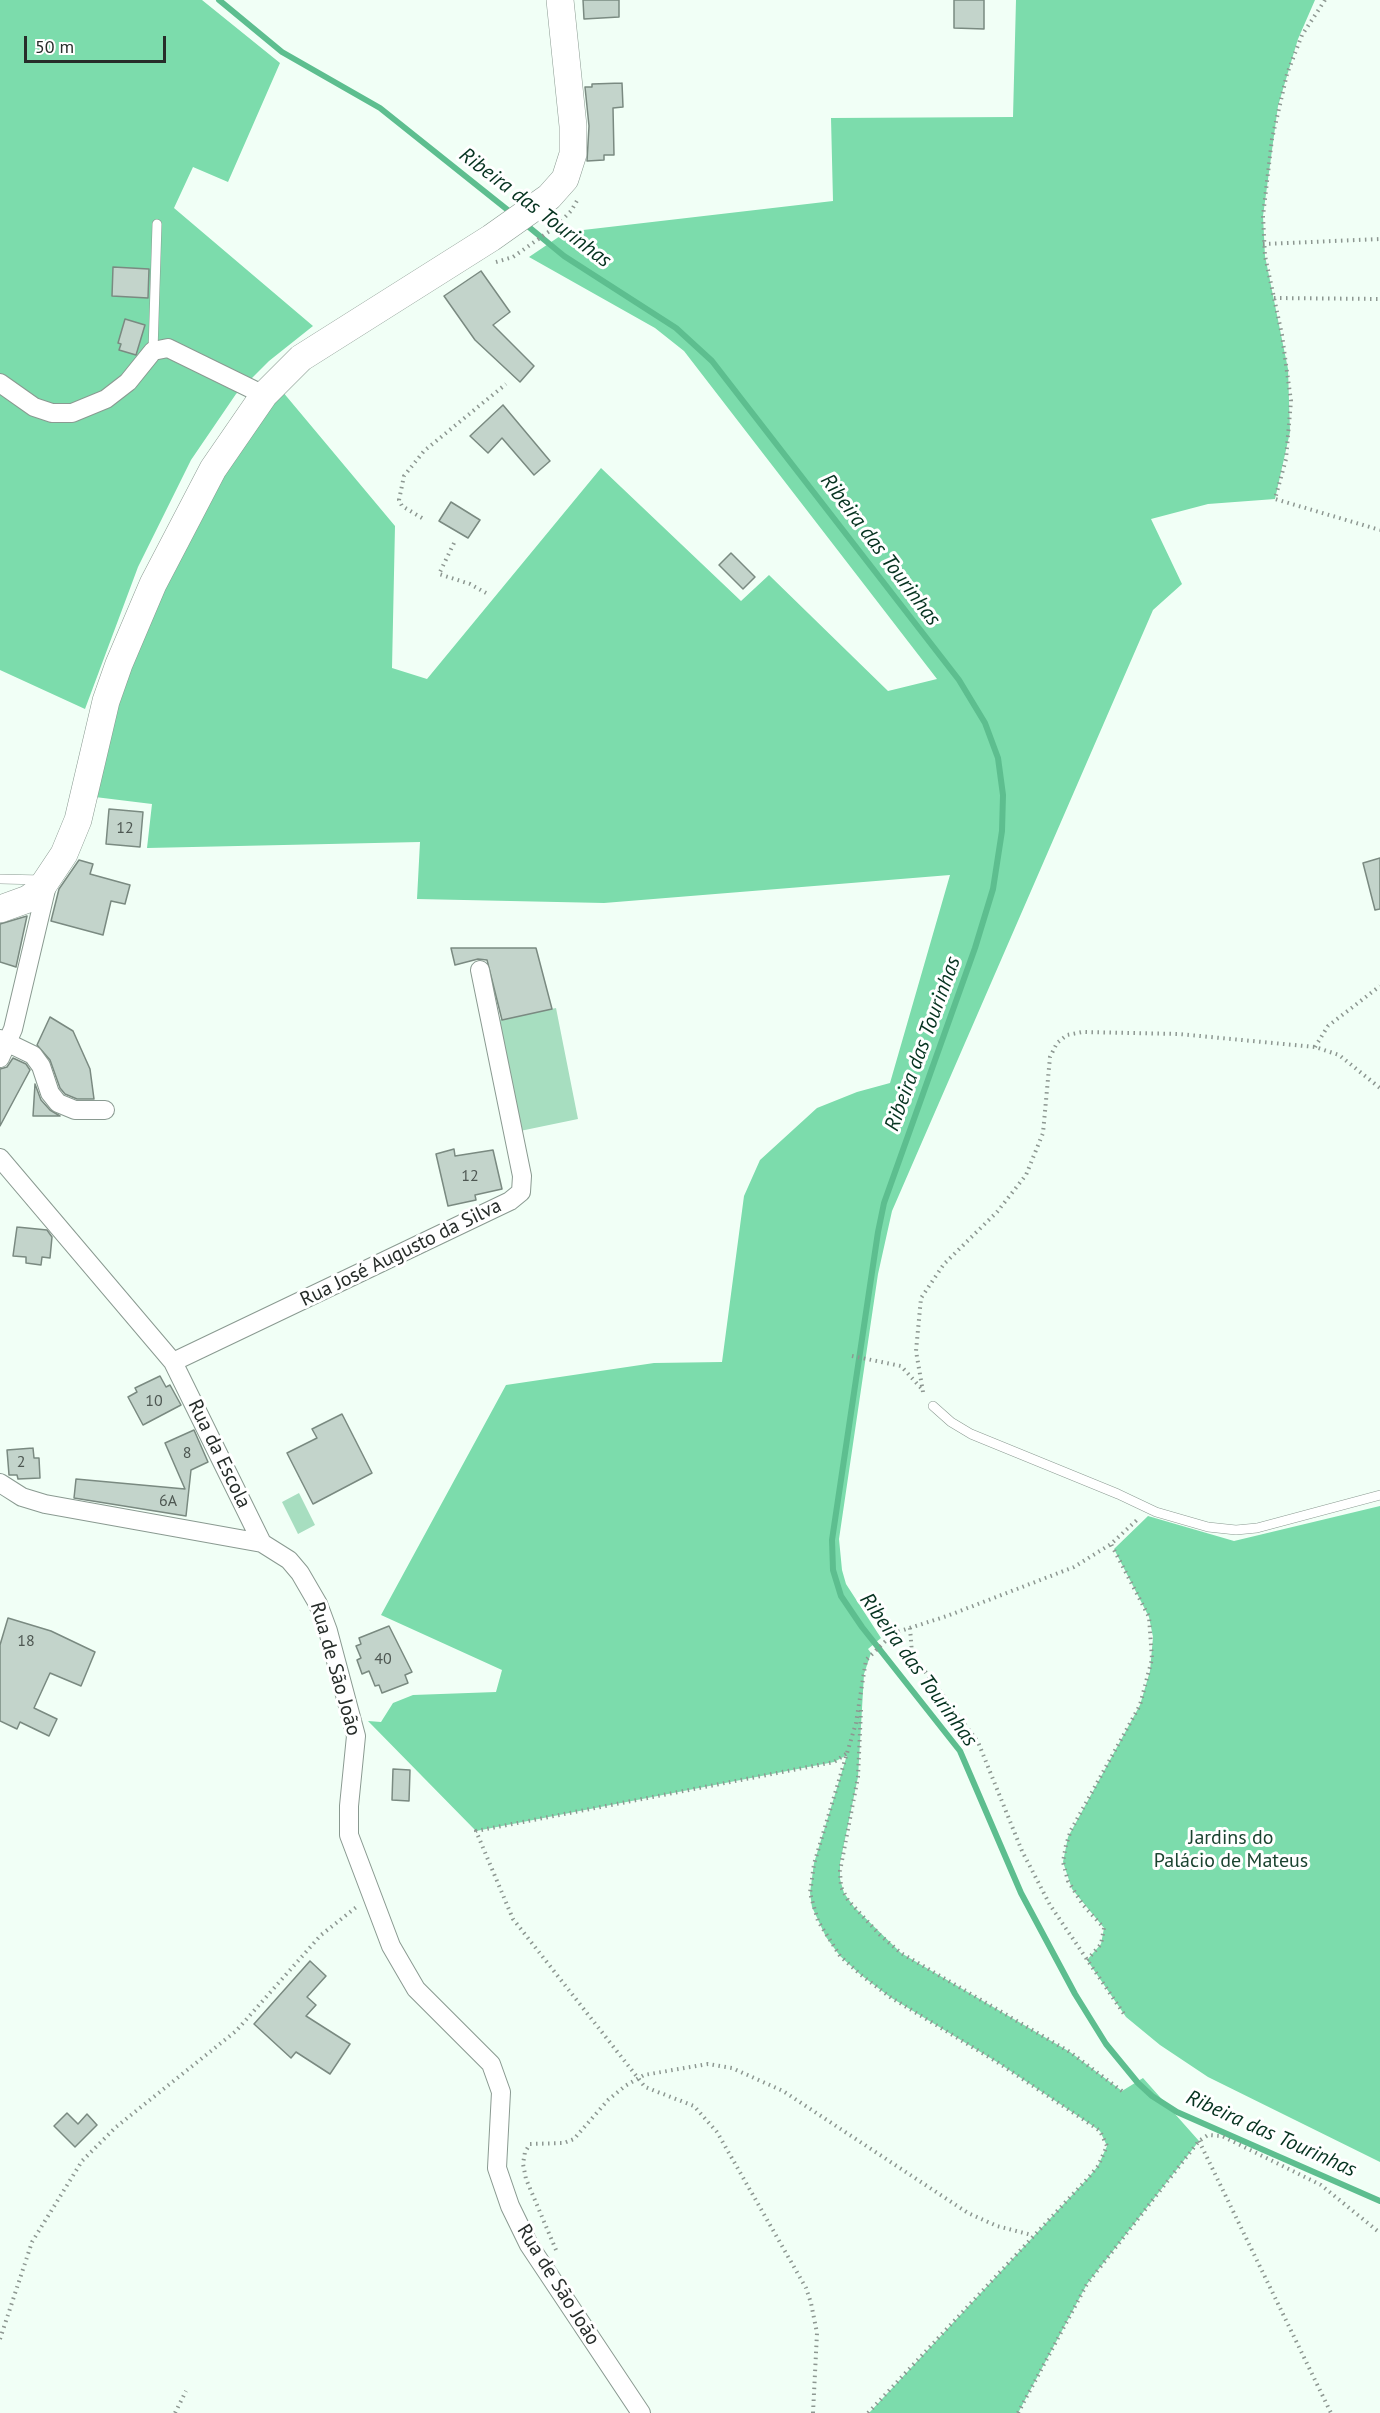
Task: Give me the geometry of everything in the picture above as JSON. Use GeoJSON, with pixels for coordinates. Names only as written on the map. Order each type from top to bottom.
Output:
{"type":"FeatureCollection","features":[{"type":"Feature","properties":{"kind":"street"},"geometry":{"type":"LineString","coordinates":[[105,1110],[75,1110],[58,1104],[50,1093],[38,1060],[27,1051],[3,1047],[48,881],[78,820],[106,701],[119,664],[153,584],[213,469],[264,395],[301,358],[491,237],[560,187],[570,167],[573,154],[573,115],[560,0]]}},
{"type":"Feature","properties":{"kind":"street"},"geometry":{"type":"LineString","coordinates":[[0,383],[34,407],[52,413],[72,412],[88,408],[114,393],[133,376],[153,351],[162,348],[174,349],[264,395]]}},
{"type":"Feature","properties":{"kind":"street"},"geometry":{"type":"LineString","coordinates":[[0,909],[28,899],[48,881]]}},
{"type":"Feature","properties":{"kind":"street","name":"Rua José Augusto da Silva"},"geometry":{"type":"LineString","coordinates":[[173,1362],[510,1201],[521,1192],[523,1180],[480,970]]}},
{"type":"Feature","properties":{"kind":"street","name":"Rua da Escola"},"geometry":{"type":"LineString","coordinates":[[0,1158],[173,1362],[262,1543]]}},
{"type":"Feature","properties":{"kind":"street","name":"Rua da Escola"},"geometry":{"type":"LineString","coordinates":[[0,1483],[29,1500],[45,1504],[262,1543]]}},
{"type":"Feature","properties":{"kind":"street","name":"Rua de São João"},"geometry":{"type":"LineString","coordinates":[[262,1543],[283,1556],[300,1573],[318,1604],[328,1631],[356,1736],[349,1806],[350,1835],[398,1961],[416,1989],[491,2064],[501,2092],[497,2168],[510,2206],[529,2245],[641,2413]]}},
{"type":"Feature","properties":{"kind":"lane"},"geometry":{"type":"LineString","coordinates":[[153,351],[157,224]]}},
{"type":"Feature","properties":{"kind":"lane"},"geometry":{"type":"LineString","coordinates":[[0,879],[48,881]]}},
{"type":"Feature","properties":{"kind":"lane"},"geometry":{"type":"LineString","coordinates":[[933,1406],[960,1428],[1148,1509],[1208,1527],[1246,1530],[1380,1495]]}},
{"type":"Feature","properties":{"kind":"path"},"geometry":{"type":"LineString","coordinates":[[1325,0],[1296,47],[1282,90],[1269,158],[1263,244],[1286,358],[1291,411],[1286,459],[1275,499],[1380,530]]}},
{"type":"Feature","properties":{"kind":"path"},"geometry":{"type":"LineString","coordinates":[[513,257],[554,228]]}},
{"type":"Feature","properties":{"kind":"path"},"geometry":{"type":"LineString","coordinates":[[1263,244],[1380,239]]}},
{"type":"Feature","properties":{"kind":"path"},"geometry":{"type":"LineString","coordinates":[[1274,298],[1380,299]]}},
{"type":"Feature","properties":{"kind":"path"},"geometry":{"type":"LineString","coordinates":[[422,518],[408,510],[399,500],[404,476],[424,452],[506,384]]}},
{"type":"Feature","properties":{"kind":"path"},"geometry":{"type":"LineString","coordinates":[[454,543],[439,574],[470,584],[486,593]]}},
{"type":"Feature","properties":{"kind":"path"},"geometry":{"type":"LineString","coordinates":[[1315,1047],[1328,1026],[1380,986]]}},
{"type":"Feature","properties":{"kind":"path"},"geometry":{"type":"LineString","coordinates":[[923,1392],[916,1351],[921,1298],[944,1264],[997,1212],[1026,1175],[1043,1133],[1050,1057],[1057,1043],[1067,1035],[1105,1032],[1217,1036],[1315,1047],[1339,1055],[1380,1088]]}},
{"type":"Feature","properties":{"kind":"path"},"geometry":{"type":"LineString","coordinates":[[852,1356],[901,1366],[933,1406]]}},
{"type":"Feature","properties":{"kind":"path"},"geometry":{"type":"LineString","coordinates":[[1122,2091],[1070,2052],[901,1953],[879,1935],[848,1900],[841,1887],[840,1871],[858,1777],[862,1694],[867,1660],[874,1650],[894,1633],[1074,1567],[1111,1544],[1148,1509]]}},
{"type":"Feature","properties":{"kind":"path"},"geometry":{"type":"LineString","coordinates":[[1087,1960],[1101,1944],[1104,1928],[1077,1897],[1068,1881],[1064,1862],[1066,1845],[1140,1705],[1152,1659],[1153,1637],[1149,1617],[1111,1544]]}},
{"type":"Feature","properties":{"kind":"path"},"geometry":{"type":"LineString","coordinates":[[910,1628],[912,1654],[978,1742],[1038,1883],[1055,1915],[1126,2017]]}},
{"type":"Feature","properties":{"kind":"path"},"geometry":{"type":"LineString","coordinates":[[862,1694],[847,1754],[814,1863],[811,1886],[812,1907],[826,1937],[840,1956],[890,1997],[998,2062],[1090,2124],[1105,2139],[1105,2154],[1098,2166],[868,2413]]}},
{"type":"Feature","properties":{"kind":"path"},"geometry":{"type":"LineString","coordinates":[[813,2413],[817,2333],[806,2289],[709,2120],[694,2106],[655,2093],[645,2087],[513,1919],[476,1831],[834,1761],[847,1754]]}},
{"type":"Feature","properties":{"kind":"path"},"geometry":{"type":"LineString","coordinates":[[0,2339],[32,2242],[82,2161],[117,2127],[236,2031],[321,1935],[372,1896]]}},
{"type":"Feature","properties":{"kind":"path"},"geometry":{"type":"LineString","coordinates":[[562,2260],[534,2203],[523,2163],[525,2152],[530,2144],[564,2143],[574,2139],[608,2100],[639,2078],[661,2071],[708,2064],[732,2068],[755,2077],[809,2107],[968,2213],[997,2226],[1032,2235]]}},
{"type":"Feature","properties":{"kind":"path"},"geometry":{"type":"LineString","coordinates":[[1018,2413],[1087,2284],[1199,2141],[1211,2134],[1222,2136],[1321,2185],[1380,2233]]}},
{"type":"Feature","properties":{"kind":"path"},"geometry":{"type":"LineString","coordinates":[[1199,2141],[1330,2413]]}},
{"type":"Feature","properties":{"kind":"path"},"geometry":{"type":"LineString","coordinates":[[175,2413],[186,2391]]}},
{"type":"Feature","properties":{"kind":"green space"},"geometry":{"type":"Polygon","coordinates":[[[0,0],[202,0],[280,63],[228,182],[193,167],[174,208],[313,326],[269,361],[236,394],[191,460],[138,567],[85,709],[0,670],[0,0]]]}},
{"type":"Feature","properties":{"kind":"green space"},"geometry":{"type":"Polygon","coordinates":[[[1016,0],[1315,0],[1298,39],[1278,106],[1263,216],[1265,256],[1288,369],[1290,432],[1275,499],[1208,504],[1151,519],[1182,584],[1153,610],[892,1211],[878,1274],[839,1539],[842,1570],[846,1584],[881,1638],[868,1649],[871,1653],[864,1674],[858,1777],[840,1863],[840,1879],[844,1893],[854,1907],[901,1953],[1070,2052],[1122,2091],[1143,2078],[1199,2141],[1087,2284],[1018,2413],[869,2413],[1088,2178],[1098,2166],[1107,2146],[1100,2131],[1090,2124],[997,2062],[890,1997],[840,1956],[826,1937],[812,1907],[810,1893],[814,1863],[847,1755],[834,1762],[476,1831],[368,1721],[381,1722],[393,1703],[413,1695],[496,1692],[502,1670],[381,1615],[506,1385],[654,1363],[722,1362],[744,1196],[760,1160],[817,1108],[857,1092],[890,1083],[950,875],[604,903],[417,899],[420,842],[147,848],[152,804],[95,797],[106,736],[146,622],[230,459],[282,391],[395,526],[392,668],[427,679],[601,468],[741,601],[769,575],[888,691],[937,679],[684,351],[655,328],[529,257],[566,232],[833,201],[831,118],[1013,117],[1016,0]]]}},
{"type":"Feature","properties":{"kind":"green space"},"geometry":{"type":"Polygon","coordinates":[[[556,1008],[578,1119],[520,1131],[498,1020],[556,1008]]]}},
{"type":"Feature","properties":{"kind":"green space"},"geometry":{"type":"Polygon","coordinates":[[[299,1493],[315,1525],[298,1534],[282,1502],[299,1493]]]}},
{"type":"Feature","properties":{"kind":"green space","name":"Jardins do Palácio de Mateus"},"geometry":{"type":"Polygon","coordinates":[[[1380,1506],[1380,2162],[1208,2077],[1160,2045],[1126,2017],[1087,1960],[1101,1944],[1104,1928],[1072,1889],[1063,1862],[1068,1837],[1140,1705],[1150,1671],[1153,1637],[1149,1617],[1114,1549],[1148,1516],[1234,1541],[1380,1506]]]}},
{"type":"Feature","properties":{"kind":"building"},"geometry":{"type":"Polygon","coordinates":[[[583,0],[619,0],[619,17],[584,19],[583,0]]]}},
{"type":"Feature","properties":{"kind":"building"},"geometry":{"type":"Polygon","coordinates":[[[954,0],[984,0],[984,29],[954,28],[954,0]]]}},
{"type":"Feature","properties":{"kind":"building"},"geometry":{"type":"Polygon","coordinates":[[[622,83],[623,107],[613,108],[614,155],[604,155],[604,160],[587,161],[589,126],[585,87],[592,87],[592,84],[622,83]]]}},
{"type":"Feature","properties":{"kind":"building"},"geometry":{"type":"Polygon","coordinates":[[[113,267],[149,269],[148,298],[112,296],[113,267]]]}},
{"type":"Feature","properties":{"kind":"building"},"geometry":{"type":"Polygon","coordinates":[[[481,271],[510,312],[493,325],[534,366],[520,382],[475,340],[444,296],[481,271]]]}},
{"type":"Feature","properties":{"kind":"building"},"geometry":{"type":"Polygon","coordinates":[[[125,319],[145,325],[136,355],[119,350],[121,344],[118,343],[125,319]]]}},
{"type":"Feature","properties":{"kind":"building"},"geometry":{"type":"Polygon","coordinates":[[[503,405],[550,461],[534,475],[502,438],[488,453],[470,436],[503,405]]]}},
{"type":"Feature","properties":{"kind":"building"},"geometry":{"type":"Polygon","coordinates":[[[451,502],[480,520],[468,538],[439,521],[451,502]]]}},
{"type":"Feature","properties":{"kind":"building"},"geometry":{"type":"Polygon","coordinates":[[[731,553],[755,577],[743,589],[719,565],[731,553]]]}},
{"type":"Feature","properties":{"kind":"building"},"geometry":{"type":"Polygon","coordinates":[[[109,809],[143,812],[140,847],[106,844],[109,809]]]}},
{"type":"Feature","properties":{"kind":"building"},"geometry":{"type":"Polygon","coordinates":[[[1380,858],[1380,909],[1375,910],[1363,863],[1380,858]]]}},
{"type":"Feature","properties":{"kind":"building"},"geometry":{"type":"Polygon","coordinates":[[[79,860],[93,864],[90,874],[130,885],[125,904],[111,901],[103,935],[51,921],[59,889],[79,860]]]}},
{"type":"Feature","properties":{"kind":"building"},"geometry":{"type":"Polygon","coordinates":[[[27,916],[16,967],[0,962],[0,924],[27,916]]]}},
{"type":"Feature","properties":{"kind":"building"},"geometry":{"type":"Polygon","coordinates":[[[451,948],[536,948],[552,1009],[502,1020],[487,960],[478,959],[455,965],[451,948]]]}},
{"type":"Feature","properties":{"kind":"building"},"geometry":{"type":"Polygon","coordinates":[[[50,1017],[73,1031],[90,1069],[94,1099],[77,1099],[65,1094],[60,1088],[50,1060],[37,1045],[50,1017]]]}},
{"type":"Feature","properties":{"kind":"building"},"geometry":{"type":"Polygon","coordinates":[[[13,1058],[26,1064],[30,1070],[0,1126],[0,1069],[7,1067],[13,1058]]]}},
{"type":"Feature","properties":{"kind":"building"},"geometry":{"type":"Polygon","coordinates":[[[35,1084],[41,1100],[50,1110],[60,1116],[33,1116],[35,1084]]]}},
{"type":"Feature","properties":{"kind":"building"},"geometry":{"type":"Polygon","coordinates":[[[454,1149],[455,1156],[493,1150],[502,1189],[475,1195],[476,1200],[448,1206],[436,1154],[454,1149]]]}},
{"type":"Feature","properties":{"kind":"building"},"geometry":{"type":"Polygon","coordinates":[[[17,1227],[47,1230],[52,1237],[50,1258],[42,1257],[41,1265],[26,1263],[26,1257],[13,1256],[17,1227]]]}},
{"type":"Feature","properties":{"kind":"building"},"geometry":{"type":"Polygon","coordinates":[[[160,1376],[166,1387],[170,1385],[181,1405],[143,1425],[128,1397],[137,1392],[135,1388],[160,1376]]]}},
{"type":"Feature","properties":{"kind":"building"},"geometry":{"type":"Polygon","coordinates":[[[342,1414],[372,1473],[313,1504],[287,1453],[317,1438],[312,1429],[342,1414]]]}},
{"type":"Feature","properties":{"kind":"building"},"geometry":{"type":"Polygon","coordinates":[[[194,1430],[208,1462],[191,1470],[186,1516],[74,1498],[76,1479],[185,1489],[165,1443],[194,1430]]]}},
{"type":"Feature","properties":{"kind":"building"},"geometry":{"type":"Polygon","coordinates":[[[33,1448],[34,1458],[39,1458],[40,1478],[18,1479],[17,1475],[9,1475],[7,1450],[33,1448]]]}},
{"type":"Feature","properties":{"kind":"building"},"geometry":{"type":"Polygon","coordinates":[[[8,1618],[51,1631],[95,1652],[81,1686],[50,1673],[34,1708],[57,1719],[49,1736],[20,1722],[17,1729],[0,1721],[0,1645],[8,1618]]]}},
{"type":"Feature","properties":{"kind":"building"},"geometry":{"type":"Polygon","coordinates":[[[389,1626],[412,1672],[405,1675],[408,1683],[382,1693],[379,1685],[375,1686],[369,1671],[362,1674],[357,1660],[361,1658],[356,1646],[361,1644],[359,1638],[389,1626]]]}},
{"type":"Feature","properties":{"kind":"building"},"geometry":{"type":"Polygon","coordinates":[[[393,1769],[410,1770],[409,1801],[392,1800],[393,1769]]]}},
{"type":"Feature","properties":{"kind":"building"},"geometry":{"type":"Polygon","coordinates":[[[310,1961],[326,1976],[307,1997],[316,2005],[306,2016],[350,2044],[330,2074],[296,2052],[291,2058],[254,2024],[310,1961]]]}},
{"type":"Feature","properties":{"kind":"building"},"geometry":{"type":"Polygon","coordinates":[[[67,2113],[78,2124],[87,2114],[97,2125],[75,2147],[54,2126],[67,2113]]]}},
{"type":"Feature","properties":{"kind":"waterway","name":"Ribeira das Tourinhas"},"geometry":{"type":"LineString","coordinates":[[219,0],[282,52],[380,108],[514,215]]}},
{"type":"Feature","properties":{"kind":"waterway","name":"Ribeira das Tourinhas"},"geometry":{"type":"LineString","coordinates":[[524,223],[564,256],[676,328],[712,361],[959,680],[985,723],[998,758],[1003,795],[1002,831],[993,889],[975,948],[884,1203],[878,1232],[832,1540],[833,1570],[841,1596],[862,1627],[960,1751],[1021,1893],[1075,1994],[1106,2044],[1138,2083],[1152,2096],[1177,2112],[1380,2201]]}}]}
